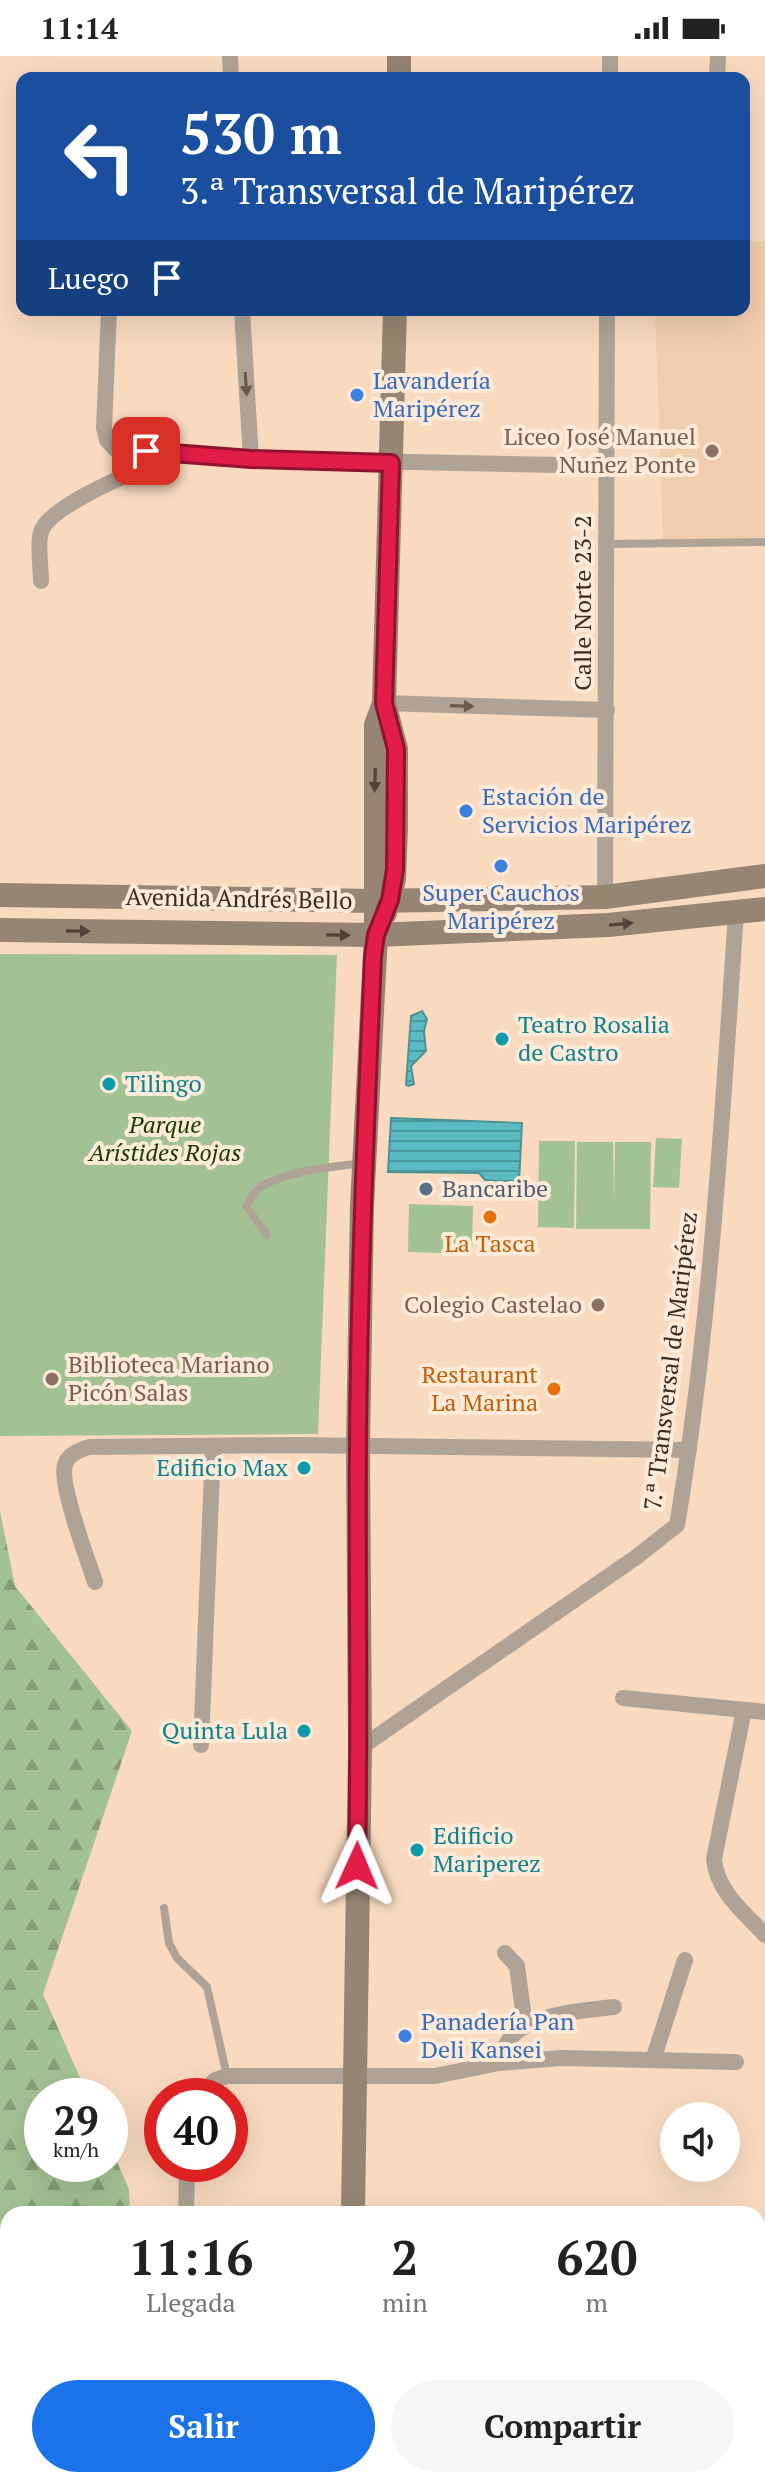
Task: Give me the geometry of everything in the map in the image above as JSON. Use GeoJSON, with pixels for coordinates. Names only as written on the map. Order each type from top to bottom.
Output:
{"type":"FeatureCollection","features":[{"type":"Feature","properties":{"kind":"street"},"geometry":{"type":"LineString","coordinates":[[109,316],[104,428],[115,449],[251,459],[607,466]]}},
{"type":"Feature","properties":{"kind":"street"},"geometry":{"type":"LineString","coordinates":[[242,316],[251,459]]}},
{"type":"Feature","properties":{"kind":"street"},"geometry":{"type":"LineString","coordinates":[[353,2206],[360,1748],[358,1447],[364,1163],[376,935],[382,901],[395,869],[396,749],[384,703],[395,316]]}},
{"type":"Feature","properties":{"kind":"street","name":"Calle Norte 23-2"},"geometry":{"type":"LineString","coordinates":[[605,897],[607,316]]}},
{"type":"Feature","properties":{"kind":"street"},"geometry":{"type":"LineString","coordinates":[[41,581],[41,532],[56,512],[176,454]]}},
{"type":"Feature","properties":{"kind":"street"},"geometry":{"type":"LineString","coordinates":[[384,703],[607,710]]}},
{"type":"Feature","properties":{"kind":"street","name":"Avenida Andrés Bello"},"geometry":{"type":"LineString","coordinates":[[0,895],[382,901],[605,897],[765,876]]}},
{"type":"Feature","properties":{"kind":"street","name":"Avenida Andrés Bello"},"geometry":{"type":"LineString","coordinates":[[0,930],[376,935],[608,925],[765,909]]}},
{"type":"Feature","properties":{"kind":"street","name":"7.ª Transversal de Maripérez"},"geometry":{"type":"LineString","coordinates":[[360,1748],[635,1558],[677,1525],[689,1450],[720,1149],[736,913]]}},
{"type":"Feature","properties":{"kind":"street"},"geometry":{"type":"LineString","coordinates":[[201,1745],[213,1446]]}},
{"type":"Feature","properties":{"kind":"street"},"geometry":{"type":"LineString","coordinates":[[95,1582],[67,1494],[65,1464],[75,1452],[89,1447],[689,1450]]}},
{"type":"Feature","properties":{"kind":"street"},"geometry":{"type":"LineString","coordinates":[[623,1698],[765,1712]]}},
{"type":"Feature","properties":{"kind":"street"},"geometry":{"type":"LineString","coordinates":[[744,1710],[714,1859],[715,1873],[722,1888],[765,1935]]}},
{"type":"Feature","properties":{"kind":"street"},"geometry":{"type":"LineString","coordinates":[[505,1953],[517,1966],[525,2026]]}},
{"type":"Feature","properties":{"kind":"street"},"geometry":{"type":"LineString","coordinates":[[653,2060],[685,1960]]}},
{"type":"Feature","properties":{"kind":"street"},"geometry":{"type":"LineString","coordinates":[[499,2063],[509,2039],[525,2026],[576,2010],[614,2007]]}},
{"type":"Feature","properties":{"kind":"street"},"geometry":{"type":"LineString","coordinates":[[221,2078],[354,2074],[435,2076],[499,2063],[561,2058],[736,2062]]}},
{"type":"Feature","properties":{"kind":"street"},"geometry":{"type":"LineString","coordinates":[[186,2206],[187,2182]]}},
{"type":"Feature","properties":{"kind":"lane"},"geometry":{"type":"LineString","coordinates":[[607,544],[765,542]]}},
{"type":"Feature","properties":{"kind":"lane"},"geometry":{"type":"LineString","coordinates":[[267,1235],[246,1206],[259,1187],[329,1167],[364,1163]]}},
{"type":"Feature","properties":{"kind":"lane"},"geometry":{"type":"LineString","coordinates":[[164,1908],[169,1943],[177,1958],[207,1987],[227,2076]]}},
{"type":"Feature","properties":{"kind":"shaded area","name":"Liceo José Manuel Nuñez Ponte"},"geometry":{"type":"Polygon","coordinates":[[[750,241],[765,242],[765,537],[663,541],[655,316],[750,316],[750,241]]]}},
{"type":"Feature","properties":{"kind":"green space","name":"Parque Arístides Rojas"},"geometry":{"type":"Polygon","coordinates":[[[0,954],[337,955],[318,1434],[0,1436],[0,954]]]}},
{"type":"Feature","properties":{"kind":"green space"},"geometry":{"type":"Polygon","coordinates":[[[656,1138],[682,1139],[679,1188],[653,1187],[656,1138]]]}},
{"type":"Feature","properties":{"kind":"green space"},"geometry":{"type":"Polygon","coordinates":[[[539,1141],[575,1141],[574,1228],[538,1227],[539,1141]]]}},
{"type":"Feature","properties":{"kind":"green space"},"geometry":{"type":"Polygon","coordinates":[[[577,1142],[613,1142],[614,1203],[615,1142],[651,1142],[650,1229],[576,1229],[577,1142]]]}},
{"type":"Feature","properties":{"kind":"green space"},"geometry":{"type":"Polygon","coordinates":[[[409,1204],[473,1206],[472,1254],[408,1252],[409,1204]]]}},
{"type":"Feature","properties":{"kind":"green space"},"geometry":{"type":"Polygon","coordinates":[[[0,1511],[15,1586],[132,1731],[43,1994],[80,2078],[24,2078],[24,2182],[126,2182],[130,2206],[0,2206],[0,1511]]]}},
{"type":"Feature","properties":{"kind":"water"},"geometry":{"type":"Polygon","coordinates":[[[422,1011],[427,1019],[424,1031],[426,1051],[411,1066],[414,1084],[409,1086],[406,1085],[411,1016],[422,1011]]]}},
{"type":"Feature","properties":{"kind":"water"},"geometry":{"type":"Polygon","coordinates":[[[391,1118],[522,1123],[519,1182],[485,1180],[479,1173],[388,1172],[391,1118]]]}},
{"type":"Feature","properties":{"kind":"place","name":"Lavandería Maripérez"},"geometry":{"type":"Point","coordinates":[357,395]}},
{"type":"Feature","properties":{"kind":"place","name":"Liceo José Manuel Nuñez Ponte"},"geometry":{"type":"Point","coordinates":[712,451]}},
{"type":"Feature","properties":{"kind":"place","name":"Estación de Servicios Maripérez"},"geometry":{"type":"Point","coordinates":[466,811]}},
{"type":"Feature","properties":{"kind":"place","name":"Super Cauchos Maripérez"},"geometry":{"type":"Point","coordinates":[501,866]}},
{"type":"Feature","properties":{"kind":"place","name":"Teatro Rosalia de Castro"},"geometry":{"type":"Point","coordinates":[502,1039]}},
{"type":"Feature","properties":{"kind":"place","name":"Tilingo"},"geometry":{"type":"Point","coordinates":[109,1084]}},
{"type":"Feature","properties":{"kind":"place","name":"Bancaribe"},"geometry":{"type":"Point","coordinates":[426,1189]}},
{"type":"Feature","properties":{"kind":"place","name":"La Tasca"},"geometry":{"type":"Point","coordinates":[490,1217]}},
{"type":"Feature","properties":{"kind":"place","name":"Colegio Castelao"},"geometry":{"type":"Point","coordinates":[598,1305]}},
{"type":"Feature","properties":{"kind":"place","name":"Biblioteca Mariano Picón Salas"},"geometry":{"type":"Point","coordinates":[52,1379]}},
{"type":"Feature","properties":{"kind":"place","name":"Restaurant La Marina"},"geometry":{"type":"Point","coordinates":[554,1389]}},
{"type":"Feature","properties":{"kind":"place","name":"Edificio Max"},"geometry":{"type":"Point","coordinates":[304,1468]}},
{"type":"Feature","properties":{"kind":"place","name":"Quinta Lula"},"geometry":{"type":"Point","coordinates":[304,1731]}},
{"type":"Feature","properties":{"kind":"place","name":"Edificio Mariperez"},"geometry":{"type":"Point","coordinates":[417,1850]}},
{"type":"Feature","properties":{"kind":"place","name":"Panadería Pan Deli Kansei"},"geometry":{"type":"Point","coordinates":[405,2036]}},
{"type":"Feature","properties":{"kind":"route"},"geometry":{"type":"LineString","coordinates":[[146,451],[251,459],[391,463],[384,703],[396,749],[396,848],[390,900],[376,935],[373,957],[362,1205],[357,1866]]}}]}
